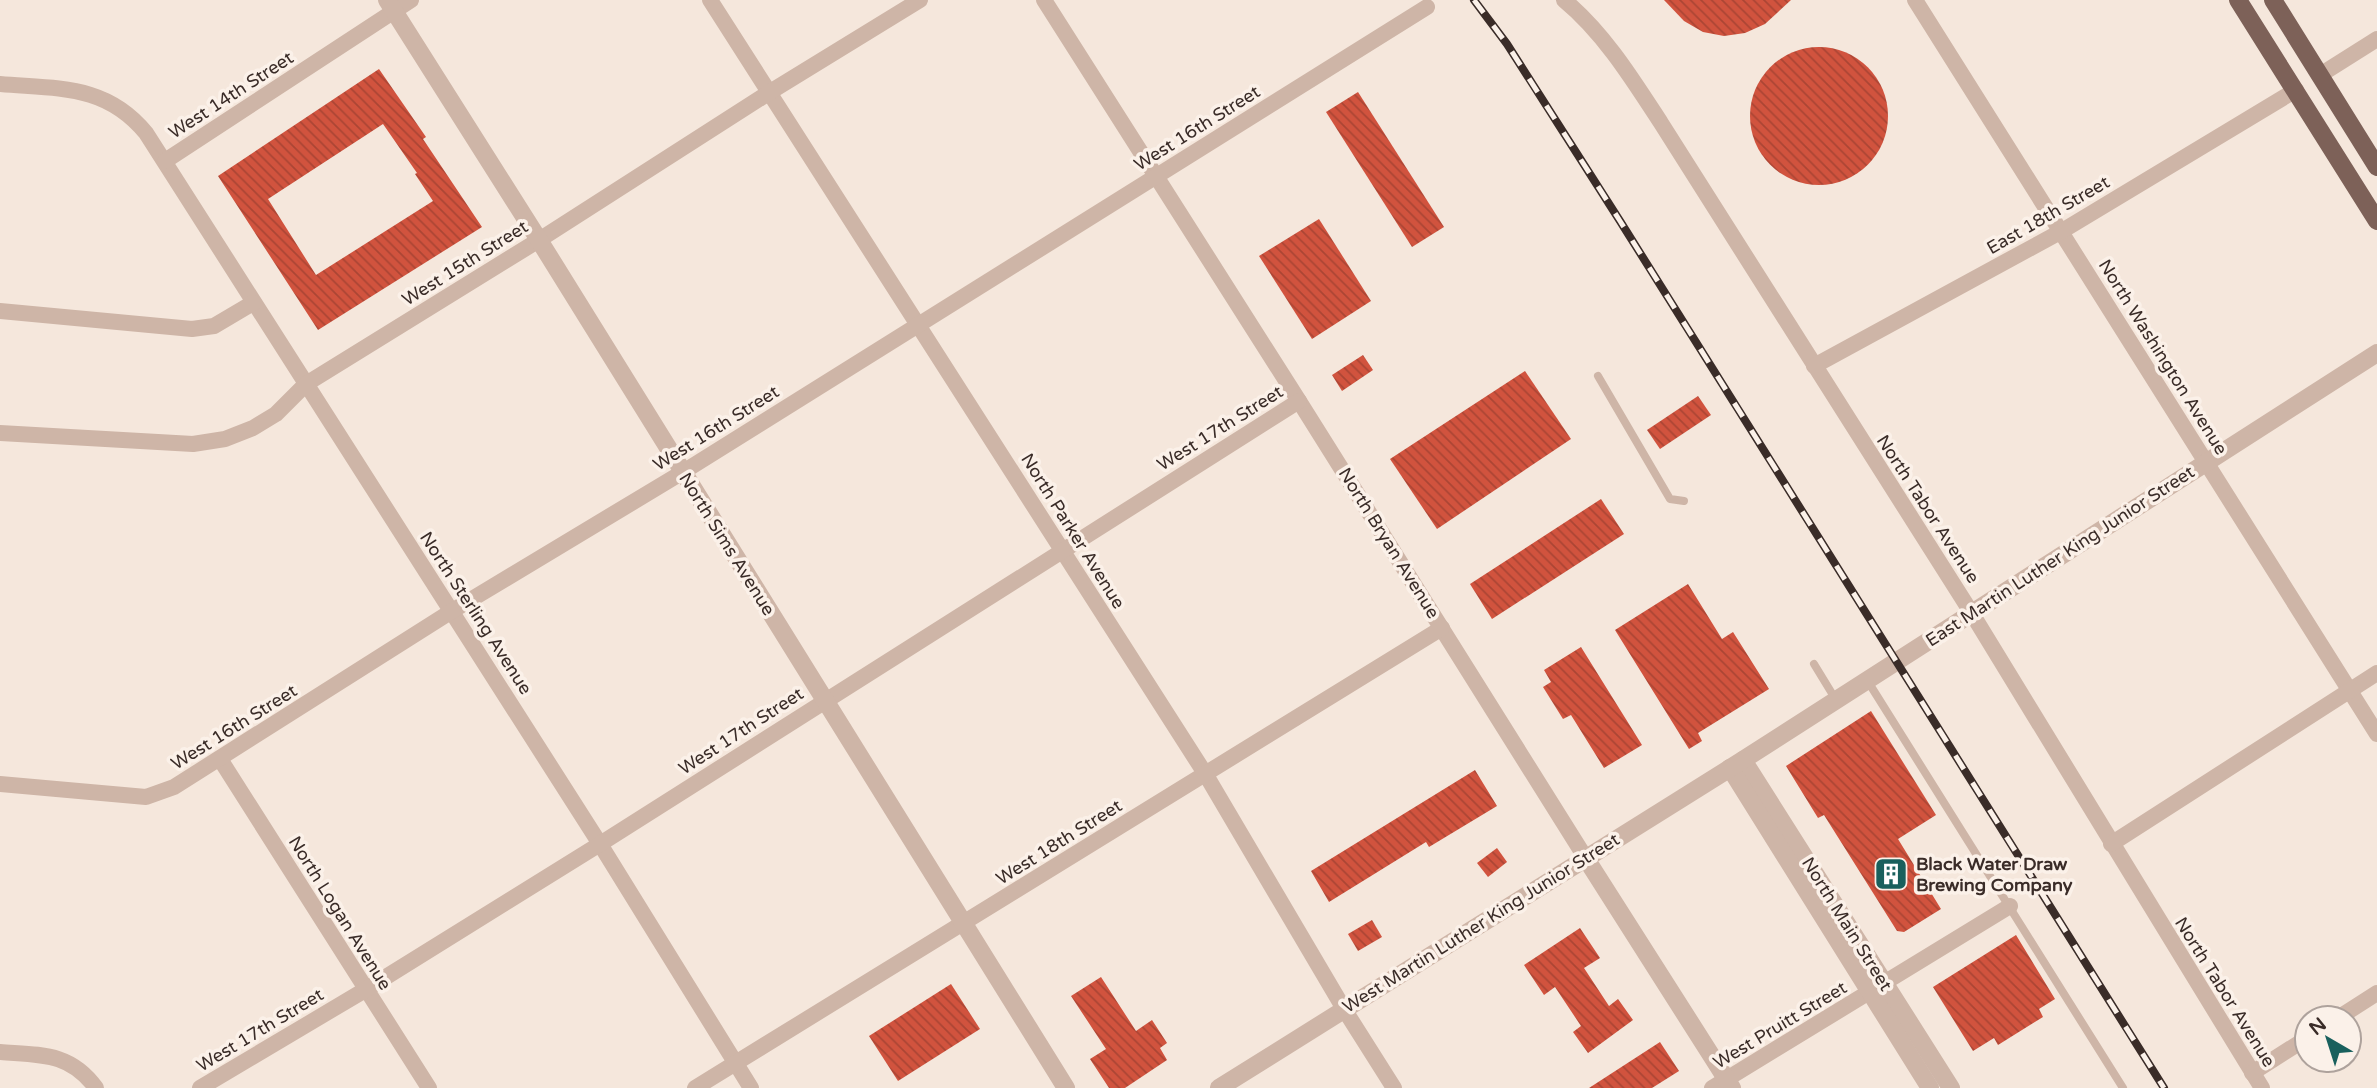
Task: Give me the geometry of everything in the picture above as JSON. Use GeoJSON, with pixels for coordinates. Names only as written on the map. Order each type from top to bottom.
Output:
{"type":"FeatureCollection","features":[{"type":"Feature","properties":{"kind":"main road"},"geometry":{"type":"LineString","coordinates":[[2238,0],[2377,221]]}},
{"type":"Feature","properties":{"kind":"main road"},"geometry":{"type":"LineString","coordinates":[[2273,0],[2377,167]]}},
{"type":"Feature","properties":{"kind":"street","name":"West 14th Street"},"geometry":{"type":"LineString","coordinates":[[0,84],[77,91],[107,100],[135,119],[165,161],[391,5],[411,0]]}},
{"type":"Feature","properties":{"kind":"street","name":"North Parker Avenue"},"geometry":{"type":"LineString","coordinates":[[710,0],[1206,775],[1344,1009],[1394,1088]]}},
{"type":"Feature","properties":{"kind":"street","name":"West 15th Street"},"geometry":{"type":"LineString","coordinates":[[0,433],[193,444],[225,439],[253,428],[276,414],[306,384],[920,0]]}},
{"type":"Feature","properties":{"kind":"street","name":"North Bryan Avenue"},"geometry":{"type":"LineString","coordinates":[[1044,0],[1442,628],[1723,1085]]}},
{"type":"Feature","properties":{"kind":"street","name":"North Tabor Avenue"},"geometry":{"type":"LineString","coordinates":[[1564,0],[1592,27],[1639,89],[1971,612],[2110,844],[2262,1088]]}},
{"type":"Feature","properties":{"kind":"street","name":"North Washington Avenue"},"geometry":{"type":"LineString","coordinates":[[1919,1],[2377,734]]}},
{"type":"Feature","properties":{"kind":"street","name":"North Sims Avenue"},"geometry":{"type":"LineString","coordinates":[[391,5],[1066,1088]]}},
{"type":"Feature","properties":{"kind":"street","name":"West 16th Street"},"geometry":{"type":"LineString","coordinates":[[0,784],[146,797],[174,787],[452,611],[682,472],[1427,7]]}},
{"type":"Feature","properties":{"kind":"street"},"geometry":{"type":"LineString","coordinates":[[2320,75],[2377,39]]}},
{"type":"Feature","properties":{"kind":"street","name":"East 18th Street"},"geometry":{"type":"LineString","coordinates":[[1814,366],[2062,231],[2296,90]]}},
{"type":"Feature","properties":{"kind":"street","name":"North Sterling Avenue"},"geometry":{"type":"LineString","coordinates":[[165,161],[600,844],[751,1088]]}},
{"type":"Feature","properties":{"kind":"street"},"geometry":{"type":"LineString","coordinates":[[0,311],[192,329],[214,326],[253,303]]}},
{"type":"Feature","properties":{"kind":"street","name":"East Martin Luther King Junior Street"},"geometry":{"type":"LineString","coordinates":[[1737,764],[2377,353]]}},
{"type":"Feature","properties":{"kind":"street","name":"West 17th Street"},"geometry":{"type":"LineString","coordinates":[[200,1088],[365,990],[600,844],[1299,401]]}},
{"type":"Feature","properties":{"kind":"street","name":"West 18th Street"},"geometry":{"type":"LineString","coordinates":[[695,1088],[1442,628]]}},
{"type":"Feature","properties":{"kind":"street"},"geometry":{"type":"LineString","coordinates":[[2110,844],[2377,673]]}},
{"type":"Feature","properties":{"kind":"street","name":"North Logan Avenue"},"geometry":{"type":"LineString","coordinates":[[220,759],[429,1088]]}},
{"type":"Feature","properties":{"kind":"street","name":"West Martin Luther King Junior Street"},"geometry":{"type":"LineString","coordinates":[[1219,1088],[1737,764]]}},
{"type":"Feature","properties":{"kind":"street","name":"North Main Street"},"geometry":{"type":"LineString","coordinates":[[1737,764],[1885,983],[1951,1088]]}},
{"type":"Feature","properties":{"kind":"street","name":"North Main Street"},"geometry":{"type":"LineString","coordinates":[[1737,764],[1869,994],[1930,1088]]}},
{"type":"Feature","properties":{"kind":"street","name":"West Pruitt Street"},"geometry":{"type":"LineString","coordinates":[[1723,1085],[2010,906]]}},
{"type":"Feature","properties":{"kind":"street"},"geometry":{"type":"LineString","coordinates":[[2360,1004],[2377,993]]}},
{"type":"Feature","properties":{"kind":"street"},"geometry":{"type":"LineString","coordinates":[[2252,1073],[2293,1047]]}},
{"type":"Feature","properties":{"kind":"street"},"geometry":{"type":"LineString","coordinates":[[0,1052],[58,1059],[75,1065],[96,1088]]}},
{"type":"Feature","properties":{"kind":"lane"},"geometry":{"type":"LineString","coordinates":[[1598,376],[1670,499],[1684,501]]}},
{"type":"Feature","properties":{"kind":"lane"},"geometry":{"type":"LineString","coordinates":[[1814,664],[1836,700]]}},
{"type":"Feature","properties":{"kind":"lane"},"geometry":{"type":"LineString","coordinates":[[1867,680],[2123,1088]]}},
{"type":"Feature","properties":{"kind":"building"},"geometry":{"type":"Polygon","coordinates":[[[1664,0],[1791,0],[1765,24],[1745,33],[1724,36],[1703,32],[1684,21],[1664,0]]]}},
{"type":"Feature","properties":{"kind":"building"},"geometry":{"type":"Polygon","coordinates":[[[1819,47],[1845,52],[1868,67],[1883,90],[1888,116],[1883,142],[1868,165],[1845,180],[1819,185],[1793,180],[1770,165],[1755,142],[1750,116],[1755,90],[1770,67],[1793,52],[1819,47]]]}},
{"type":"Feature","properties":{"kind":"building"},"geometry":{"type":"Polygon","coordinates":[[[379,69],[426,137],[423,139],[482,227],[318,330],[218,176],[379,69]],[[383,124],[268,199],[316,275],[433,201],[415,174],[417,173],[383,124]]]}},
{"type":"Feature","properties":{"kind":"building"},"geometry":{"type":"Polygon","coordinates":[[[1358,92],[1444,227],[1412,247],[1326,112],[1358,92]]]}},
{"type":"Feature","properties":{"kind":"building"},"geometry":{"type":"Polygon","coordinates":[[[1319,219],[1371,301],[1312,339],[1259,256],[1319,219]]]}},
{"type":"Feature","properties":{"kind":"building"},"geometry":{"type":"Polygon","coordinates":[[[1363,355],[1373,370],[1342,391],[1332,375],[1363,355]]]}},
{"type":"Feature","properties":{"kind":"building"},"geometry":{"type":"Polygon","coordinates":[[[1525,371],[1571,439],[1437,529],[1390,459],[1525,371]]]}},
{"type":"Feature","properties":{"kind":"building"},"geometry":{"type":"Polygon","coordinates":[[[1698,396],[1711,415],[1660,449],[1647,430],[1698,396]]]}},
{"type":"Feature","properties":{"kind":"building"},"geometry":{"type":"Polygon","coordinates":[[[1601,499],[1624,534],[1492,619],[1470,584],[1601,499]]]}},
{"type":"Feature","properties":{"kind":"building"},"geometry":{"type":"Polygon","coordinates":[[[1688,584],[1722,639],[1733,632],[1769,689],[1698,733],[1702,741],[1689,749],[1615,630],[1688,584]]]}},
{"type":"Feature","properties":{"kind":"building"},"geometry":{"type":"Polygon","coordinates":[[[1581,647],[1642,745],[1604,768],[1571,715],[1563,719],[1543,687],[1551,682],[1544,670],[1581,647]]]}},
{"type":"Feature","properties":{"kind":"building"},"geometry":{"type":"Polygon","coordinates":[[[1871,711],[1936,815],[1898,839],[1941,909],[1904,932],[1897,931],[1824,815],[1818,818],[1786,766],[1871,711]]]}},
{"type":"Feature","properties":{"kind":"building"},"geometry":{"type":"Polygon","coordinates":[[[1475,770],[1497,806],[1429,847],[1426,842],[1329,902],[1311,871],[1475,770]]]}},
{"type":"Feature","properties":{"kind":"building"},"geometry":{"type":"Polygon","coordinates":[[[1497,848],[1507,862],[1488,877],[1477,863],[1497,848]]]}},
{"type":"Feature","properties":{"kind":"building"},"geometry":{"type":"Polygon","coordinates":[[[1372,920],[1382,937],[1358,951],[1348,934],[1372,920]]]}},
{"type":"Feature","properties":{"kind":"building"},"geometry":{"type":"Polygon","coordinates":[[[1580,928],[1600,958],[1584,968],[1609,1006],[1618,999],[1633,1020],[1588,1053],[1573,1032],[1581,1026],[1555,987],[1544,995],[1524,965],[1580,928]]]}},
{"type":"Feature","properties":{"kind":"building"},"geometry":{"type":"Polygon","coordinates":[[[2016,935],[2055,999],[2039,1009],[2043,1017],[1998,1045],[1994,1038],[1973,1051],[1933,987],[2016,935]]]}},
{"type":"Feature","properties":{"kind":"building"},"geometry":{"type":"Polygon","coordinates":[[[1101,977],[1136,1031],[1152,1020],[1167,1043],[1160,1048],[1167,1060],[1125,1088],[1109,1088],[1090,1059],[1106,1049],[1071,996],[1101,977]]]}},
{"type":"Feature","properties":{"kind":"building"},"geometry":{"type":"Polygon","coordinates":[[[951,984],[980,1029],[898,1081],[869,1036],[951,984]]]}},
{"type":"Feature","properties":{"kind":"building"},"geometry":{"type":"Polygon","coordinates":[[[1660,1042],[1679,1071],[1652,1088],[1589,1088],[1660,1042]]]}},
{"type":"Feature","properties":{"kind":"railway"},"geometry":{"type":"LineString","coordinates":[[1474,0],[1507,44],[1620,221],[2164,1088]]}},
{"type":"Feature","properties":{"kind":"place","name":"Black Water Draw Brewing Company"},"geometry":{"type":"Point","coordinates":[1891,874]}}]}
